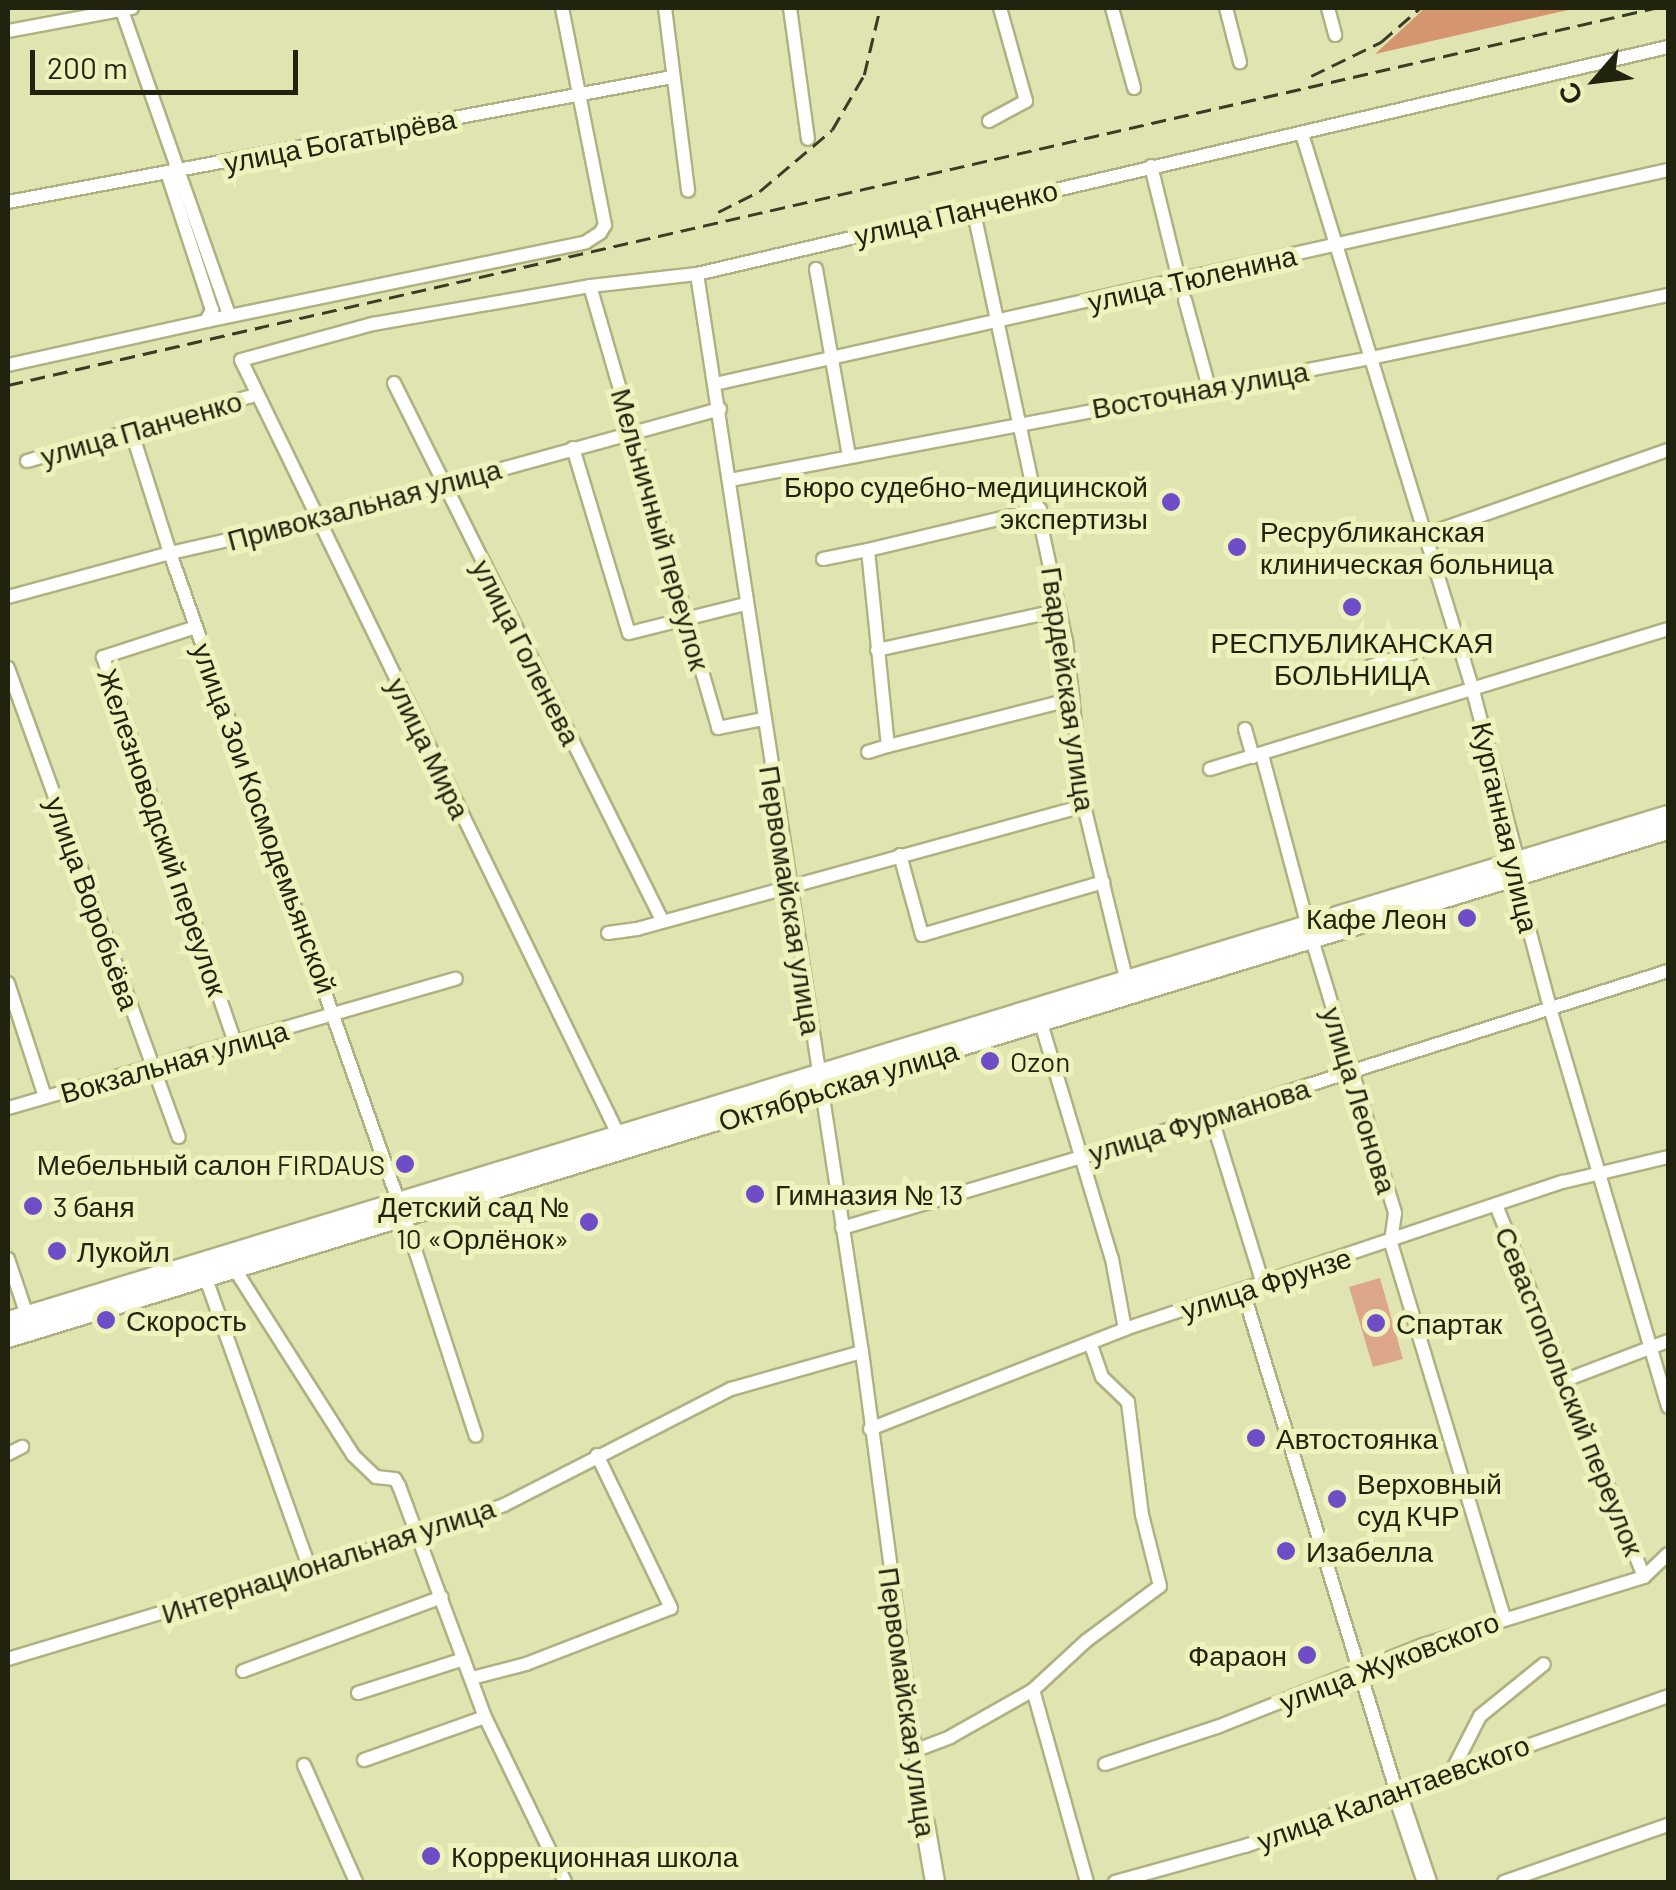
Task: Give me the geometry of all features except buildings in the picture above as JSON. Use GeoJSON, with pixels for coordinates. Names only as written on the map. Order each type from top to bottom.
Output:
{"type":"FeatureCollection","features":[{"type":"Feature","properties":{"kind":"main road","name":"Октябрьская улица"},"geometry":{"type":"LineString","coordinates":[[1516,869],[1668,814]]}},
{"type":"Feature","properties":{"kind":"main road","name":"Октябрьская улица"},"geometry":{"type":"LineString","coordinates":[[8,1321],[820,1084],[1516,869],[1668,830]]}},
{"type":"Feature","properties":{"kind":"main road","name":"Октябрьская улица"},"geometry":{"type":"LineString","coordinates":[[8,1338],[234,1268],[619,1136],[1040,1023],[1128,986]]}},
{"type":"Feature","properties":{"kind":"main road"},"geometry":{"type":"LineString","coordinates":[[1396,1790],[1426,1882]]}},
{"type":"Feature","properties":{"kind":"main road","name":"Первомайская улица"},"geometry":{"type":"LineString","coordinates":[[926,1824],[935,1882]]}},
{"type":"Feature","properties":{"kind":"street"},"geometry":{"type":"LineString","coordinates":[[8,31],[125,8],[212,310],[206,321]]}},
{"type":"Feature","properties":{"kind":"street"},"geometry":{"type":"LineString","coordinates":[[8,365],[586,242],[605,225],[562,8]]}},
{"type":"Feature","properties":{"kind":"street"},"geometry":{"type":"LineString","coordinates":[[665,8],[688,191]]}},
{"type":"Feature","properties":{"kind":"street"},"geometry":{"type":"LineString","coordinates":[[790,8],[808,139]]}},
{"type":"Feature","properties":{"kind":"street"},"geometry":{"type":"LineString","coordinates":[[989,121],[1026,102],[1000,8]]}},
{"type":"Feature","properties":{"kind":"street"},"geometry":{"type":"LineString","coordinates":[[1112,8],[1134,88]]}},
{"type":"Feature","properties":{"kind":"street"},"geometry":{"type":"LineString","coordinates":[[1226,8],[1240,62]]}},
{"type":"Feature","properties":{"kind":"street"},"geometry":{"type":"LineString","coordinates":[[1328,8],[1335,34]]}},
{"type":"Feature","properties":{"kind":"street","name":"улица Панченко"},"geometry":{"type":"LineString","coordinates":[[241,360],[373,324],[590,286],[698,274],[1668,47]]}},
{"type":"Feature","properties":{"kind":"street","name":"улица Богатырёва"},"geometry":{"type":"LineString","coordinates":[[8,202],[672,77]]}},
{"type":"Feature","properties":{"kind":"street","name":"Курганная улица"},"geometry":{"type":"LineString","coordinates":[[1302,134],[1472,687],[1550,1008],[1668,1407]]}},
{"type":"Feature","properties":{"kind":"street"},"geometry":{"type":"LineString","coordinates":[[1151,166],[1179,280]]}},
{"type":"Feature","properties":{"kind":"street","name":"улица Тюленина"},"geometry":{"type":"LineString","coordinates":[[715,384],[1668,170]]}},
{"type":"Feature","properties":{"kind":"street"},"geometry":{"type":"LineString","coordinates":[[174,171],[229,315]]}},
{"type":"Feature","properties":{"kind":"street","name":"Гвардейская улица"},"geometry":{"type":"LineString","coordinates":[[972,208],[1022,422],[1060,610],[1084,806],[1128,986]]}},
{"type":"Feature","properties":{"kind":"street"},"geometry":{"type":"LineString","coordinates":[[816,269],[849,456]]}},
{"type":"Feature","properties":{"kind":"street","name":"Первомайская улица"},"geometry":{"type":"LineString","coordinates":[[698,274],[730,480],[744,604],[862,1352],[926,1824]]}},
{"type":"Feature","properties":{"kind":"street","name":"Мельничный переулок"},"geometry":{"type":"LineString","coordinates":[[590,286],[718,728],[763,720]]}},
{"type":"Feature","properties":{"kind":"street","name":"Восточная улица"},"geometry":{"type":"LineString","coordinates":[[730,480],[1371,358],[1668,295]]}},
{"type":"Feature","properties":{"kind":"street"},"geometry":{"type":"LineString","coordinates":[[1184,300],[1209,388]]}},
{"type":"Feature","properties":{"kind":"street","name":"улица Мира"},"geometry":{"type":"LineString","coordinates":[[241,360],[619,1136]]}},
{"type":"Feature","properties":{"kind":"street","name":"улица Голенева"},"geometry":{"type":"LineString","coordinates":[[394,383],[662,920]]}},
{"type":"Feature","properties":{"kind":"street","name":"улица Панченко"},"geometry":{"type":"LineString","coordinates":[[27,461],[256,395]]}},
{"type":"Feature","properties":{"kind":"street","name":"Привокзальная улица"},"geometry":{"type":"LineString","coordinates":[[8,598],[170,553],[318,520],[720,409]]}},
{"type":"Feature","properties":{"kind":"street","name":"улица Зои Космодемьянской"},"geometry":{"type":"LineString","coordinates":[[132,433],[170,553],[336,1015],[476,1436]]}},
{"type":"Feature","properties":{"kind":"street"},"geometry":{"type":"LineString","coordinates":[[573,448],[629,632],[744,604]]}},
{"type":"Feature","properties":{"kind":"street"},"geometry":{"type":"LineString","coordinates":[[1425,535],[1668,450]]}},
{"type":"Feature","properties":{"kind":"street"},"geometry":{"type":"LineString","coordinates":[[823,559],[1040,509]]}},
{"type":"Feature","properties":{"kind":"street"},"geometry":{"type":"LineString","coordinates":[[868,550],[888,746]]}},
{"type":"Feature","properties":{"kind":"street"},"geometry":{"type":"LineString","coordinates":[[877,650],[1060,610]]}},
{"type":"Feature","properties":{"kind":"street","name":"Железноводский переулок"},"geometry":{"type":"LineString","coordinates":[[196,627],[102,657],[235,1044]]}},
{"type":"Feature","properties":{"kind":"street"},"geometry":{"type":"LineString","coordinates":[[1210,769],[1668,629]]}},
{"type":"Feature","properties":{"kind":"street"},"geometry":{"type":"LineString","coordinates":[[1370,666],[1458,639]]}},
{"type":"Feature","properties":{"kind":"street","name":"улица Воробьёва"},"geometry":{"type":"LineString","coordinates":[[8,672],[179,1138]]}},
{"type":"Feature","properties":{"kind":"street"},"geometry":{"type":"LineString","coordinates":[[868,752],[1073,700]]}},
{"type":"Feature","properties":{"kind":"street","name":"улица Леонова"},"geometry":{"type":"LineString","coordinates":[[1246,730],[1258,756],[1395,1213],[1390,1242],[1504,1617]]}},
{"type":"Feature","properties":{"kind":"street"},"geometry":{"type":"LineString","coordinates":[[608,933],[1084,806]]}},
{"type":"Feature","properties":{"kind":"street"},"geometry":{"type":"LineString","coordinates":[[900,855],[922,935],[1103,882]]}},
{"type":"Feature","properties":{"kind":"street","name":"улица Фурманова"},"geometry":{"type":"LineString","coordinates":[[842,1228],[1082,1157],[1668,971]]}},
{"type":"Feature","properties":{"kind":"street","name":"Вокзальная улица"},"geometry":{"type":"LineString","coordinates":[[8,1108],[456,980]]}},
{"type":"Feature","properties":{"kind":"street"},"geometry":{"type":"LineString","coordinates":[[8,984],[45,1097]]}},
{"type":"Feature","properties":{"kind":"street"},"geometry":{"type":"LineString","coordinates":[[1040,1023],[1112,1259],[1124,1329]]}},
{"type":"Feature","properties":{"kind":"street"},"geometry":{"type":"LineString","coordinates":[[1212,1116],[1264,1284]]}},
{"type":"Feature","properties":{"kind":"street","name":"улица Фрунзе"},"geometry":{"type":"LineString","coordinates":[[870,1429],[1000,1374],[1124,1329],[1496,1205],[1668,1157]]}},
{"type":"Feature","properties":{"kind":"street","name":"Севастопольский переулок"},"geometry":{"type":"LineString","coordinates":[[1496,1205],[1644,1576]]}},
{"type":"Feature","properties":{"kind":"street"},"geometry":{"type":"LineString","coordinates":[[8,1260],[26,1315]]}},
{"type":"Feature","properties":{"kind":"street"},"geometry":{"type":"LineString","coordinates":[[234,1268],[353,1455],[376,1476],[395,1479],[485,1716],[565,1882]]}},
{"type":"Feature","properties":{"kind":"street"},"geometry":{"type":"LineString","coordinates":[[206,1276],[309,1567]]}},
{"type":"Feature","properties":{"kind":"street"},"geometry":{"type":"LineString","coordinates":[[1243,1291],[1396,1790]]}},
{"type":"Feature","properties":{"kind":"street"},"geometry":{"type":"LineString","coordinates":[[1563,1381],[1668,1341]]}},
{"type":"Feature","properties":{"kind":"street"},"geometry":{"type":"LineString","coordinates":[[914,1751],[950,1738],[1033,1690],[1086,1641],[1160,1586],[1142,1515],[1128,1402],[1102,1378],[1090,1343]]}},
{"type":"Feature","properties":{"kind":"street","name":"Интернациональная улица"},"geometry":{"type":"LineString","coordinates":[[8,1660],[504,1505],[731,1389],[862,1352]]}},
{"type":"Feature","properties":{"kind":"street"},"geometry":{"type":"LineString","coordinates":[[8,1454],[22,1446]]}},
{"type":"Feature","properties":{"kind":"street"},"geometry":{"type":"LineString","coordinates":[[472,1678],[526,1664],[672,1608],[597,1455]]}},
{"type":"Feature","properties":{"kind":"street","name":"улица Жуковского"},"geometry":{"type":"LineString","coordinates":[[1106,1764],[1504,1617],[1644,1576],[1668,1554]]}},
{"type":"Feature","properties":{"kind":"street"},"geometry":{"type":"LineString","coordinates":[[243,1671],[442,1597]]}},
{"type":"Feature","properties":{"kind":"street"},"geometry":{"type":"LineString","coordinates":[[358,1693],[464,1658]]}},
{"type":"Feature","properties":{"kind":"street"},"geometry":{"type":"LineString","coordinates":[[1453,1769],[1480,1716],[1544,1664]]}},
{"type":"Feature","properties":{"kind":"street"},"geometry":{"type":"LineString","coordinates":[[1033,1690],[1088,1882]]}},
{"type":"Feature","properties":{"kind":"street","name":"улица Калантаевского"},"geometry":{"type":"LineString","coordinates":[[1116,1882],[1245,1846],[1453,1769],[1668,1696]]}},
{"type":"Feature","properties":{"kind":"street"},"geometry":{"type":"LineString","coordinates":[[364,1760],[485,1716]]}},
{"type":"Feature","properties":{"kind":"street"},"geometry":{"type":"LineString","coordinates":[[304,1765],[356,1882]]}},
{"type":"Feature","properties":{"kind":"street"},"geometry":{"type":"LineString","coordinates":[[1504,1882],[1668,1825]]}},
{"type":"Feature","properties":{"kind":"shaded area"},"geometry":{"type":"Polygon","coordinates":[[[1425,8],[1577,8],[1375,54],[1425,8]]]}},
{"type":"Feature","properties":{"kind":"shaded area","name":"Спартак"},"geometry":{"type":"Polygon","coordinates":[[[1380,1278],[1403,1359],[1373,1367],[1349,1287],[1380,1278]]]}},
{"type":"Feature","properties":{"kind":"railway"},"geometry":{"type":"LineString","coordinates":[[718,212],[760,191],[832,130],[864,75],[880,8]]}},
{"type":"Feature","properties":{"kind":"railway"},"geometry":{"type":"LineString","coordinates":[[1311,76],[1381,42],[1420,8]]}},
{"type":"Feature","properties":{"kind":"railway"},"geometry":{"type":"LineString","coordinates":[[8,385],[1654,8]]}},
{"type":"Feature","properties":{"kind":"place","name":"Бюро судебно-медицинской экспертизы"},"geometry":{"type":"Point","coordinates":[1171,502]}},
{"type":"Feature","properties":{"kind":"place","name":"Ресрубликанская клиническая больница"},"geometry":{"type":"Point","coordinates":[1237,547]}},
{"type":"Feature","properties":{"kind":"place","name":"РЕСПУБЛИКАНСКАЯ БОЛЬНИЦА"},"geometry":{"type":"Point","coordinates":[1352,607]}},
{"type":"Feature","properties":{"kind":"place","name":"Кафе Леон"},"geometry":{"type":"Point","coordinates":[1467,918]}},
{"type":"Feature","properties":{"kind":"place","name":"Ozon"},"geometry":{"type":"Point","coordinates":[990,1061]}},
{"type":"Feature","properties":{"kind":"place","name":"Мебельный салон FIRDAUS"},"geometry":{"type":"Point","coordinates":[405,1164]}},
{"type":"Feature","properties":{"kind":"place","name":"Гимназия № 13"},"geometry":{"type":"Point","coordinates":[755,1194]}},
{"type":"Feature","properties":{"kind":"place","name":"3 баня"},"geometry":{"type":"Point","coordinates":[33,1206]}},
{"type":"Feature","properties":{"kind":"place","name":"Детский сад № 10 «Орлёнок»"},"geometry":{"type":"Point","coordinates":[589,1222]}},
{"type":"Feature","properties":{"kind":"place","name":"Лукойл"},"geometry":{"type":"Point","coordinates":[57,1251]}},
{"type":"Feature","properties":{"kind":"place","name":"Скорость"},"geometry":{"type":"Point","coordinates":[106,1320]}},
{"type":"Feature","properties":{"kind":"place","name":"Спартак"},"geometry":{"type":"Point","coordinates":[1376,1323]}},
{"type":"Feature","properties":{"kind":"place","name":"Автостоянка"},"geometry":{"type":"Point","coordinates":[1256,1438]}},
{"type":"Feature","properties":{"kind":"place","name":"Верховный суд КЧР"},"geometry":{"type":"Point","coordinates":[1337,1499]}},
{"type":"Feature","properties":{"kind":"place","name":"Изабелла"},"geometry":{"type":"Point","coordinates":[1286,1551]}},
{"type":"Feature","properties":{"kind":"place","name":"Фараон"},"geometry":{"type":"Point","coordinates":[1307,1655]}},
{"type":"Feature","properties":{"kind":"place","name":"Коррекционная школа"},"geometry":{"type":"Point","coordinates":[431,1856]}}]}
